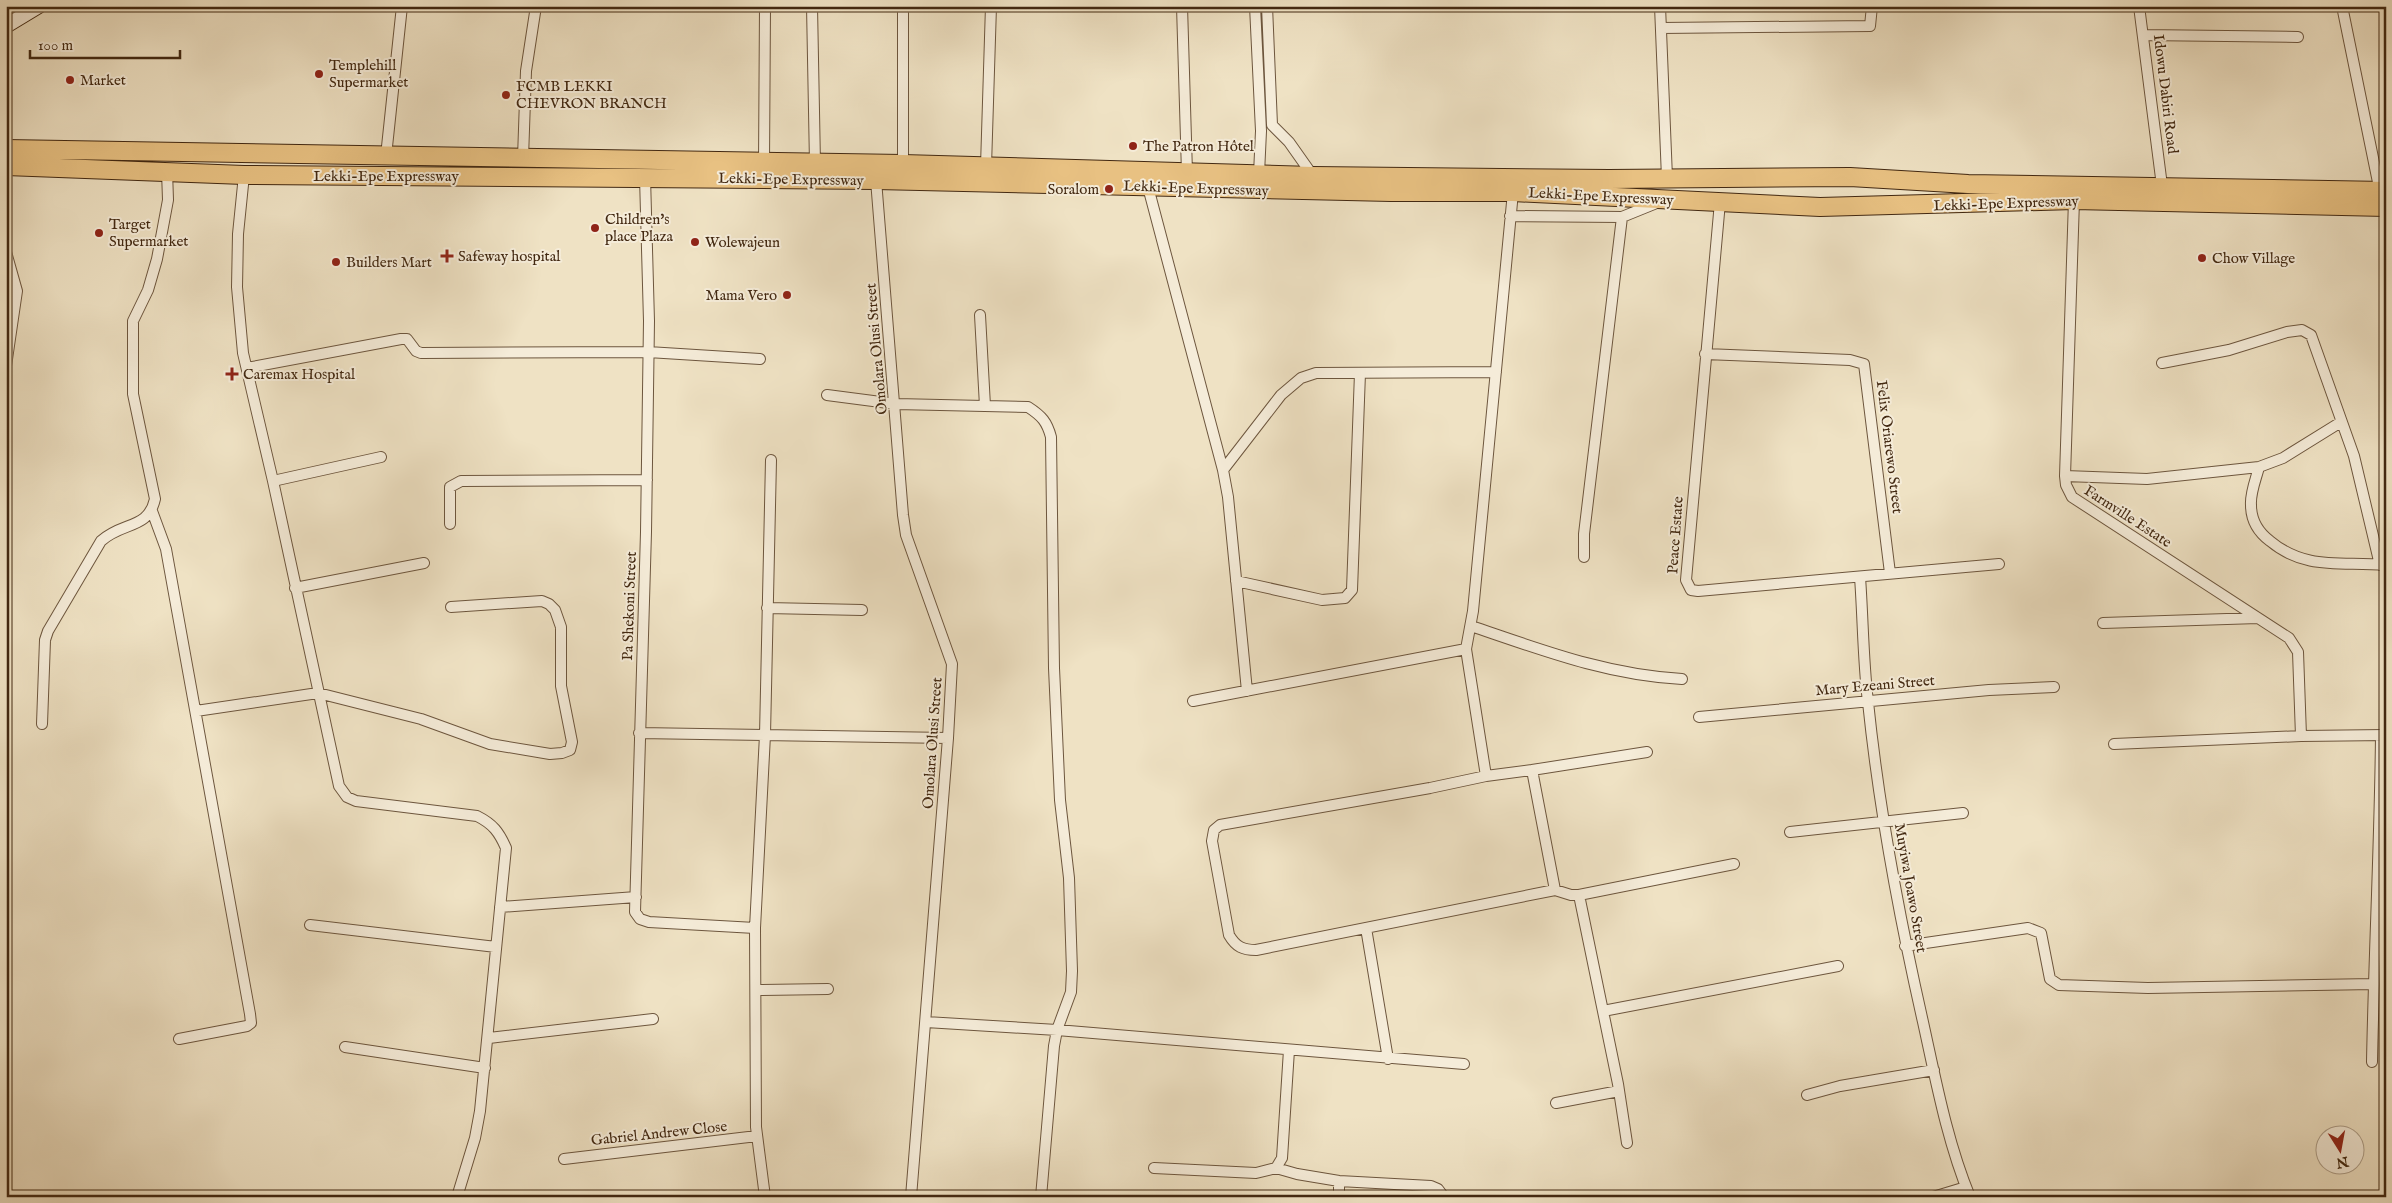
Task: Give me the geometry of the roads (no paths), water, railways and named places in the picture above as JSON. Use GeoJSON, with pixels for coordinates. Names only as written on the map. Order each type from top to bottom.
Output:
{"type":"FeatureCollection","features":[{"type":"Feature","properties":{"kind":"highway","name":"Lekki-Epe Expressway"},"geometry":{"type":"LineString","coordinates":[[6,149],[903,164],[1313,176],[1667,178],[1828,176],[1968,184],[2162,186],[2384,197]]}},
{"type":"Feature","properties":{"kind":"highway","name":"Lekki-Epe Expressway"},"geometry":{"type":"LineString","coordinates":[[6,166],[244,175],[876,180],[1087,183],[1148,187],[1391,192],[1513,192],[1829,207],[2074,200],[2384,197]]}},
{"type":"Feature","properties":{"kind":"highway"},"geometry":{"type":"LineString","coordinates":[[1828,176],[1834,194],[1829,207]]}},
{"type":"Feature","properties":{"kind":"highway"},"geometry":{"type":"LineString","coordinates":[[1848,207],[1846,192],[1850,177]]}},
{"type":"Feature","properties":{"kind":"street"},"geometry":{"type":"LineString","coordinates":[[6,26],[39,6]]}},
{"type":"Feature","properties":{"kind":"street"},"geometry":{"type":"LineString","coordinates":[[386,156],[402,6]]}},
{"type":"Feature","properties":{"kind":"street"},"geometry":{"type":"LineString","coordinates":[[523,158],[526,71],[536,6]]}},
{"type":"Feature","properties":{"kind":"street"},"geometry":{"type":"LineString","coordinates":[[764,163],[765,6]]}},
{"type":"Feature","properties":{"kind":"street"},"geometry":{"type":"LineString","coordinates":[[812,6],[815,164]]}},
{"type":"Feature","properties":{"kind":"street"},"geometry":{"type":"LineString","coordinates":[[903,164],[904,6]]}},
{"type":"Feature","properties":{"kind":"street"},"geometry":{"type":"LineString","coordinates":[[986,166],[991,6]]}},
{"type":"Feature","properties":{"kind":"street"},"geometry":{"type":"LineString","coordinates":[[1182,6],[1186,173]]}},
{"type":"Feature","properties":{"kind":"street"},"geometry":{"type":"LineString","coordinates":[[1255,6],[1261,131],[1259,174]]}},
{"type":"Feature","properties":{"kind":"street"},"geometry":{"type":"LineString","coordinates":[[1267,6],[1272,125],[1289,142],[1313,176]]}},
{"type":"Feature","properties":{"kind":"street"},"geometry":{"type":"LineString","coordinates":[[1660,6],[1667,178]]}},
{"type":"Feature","properties":{"kind":"street"},"geometry":{"type":"LineString","coordinates":[[1661,28],[1870,26],[1872,6]]}},
{"type":"Feature","properties":{"kind":"street","name":"Idowu Dabiri Road"},"geometry":{"type":"LineString","coordinates":[[2139,6],[2162,186]]}},
{"type":"Feature","properties":{"kind":"street"},"geometry":{"type":"LineString","coordinates":[[2342,6],[2384,197]]}},
{"type":"Feature","properties":{"kind":"street"},"geometry":{"type":"LineString","coordinates":[[2143,35],[2298,37]]}},
{"type":"Feature","properties":{"kind":"street"},"geometry":{"type":"LineString","coordinates":[[1257,54],[1269,53]]}},
{"type":"Feature","properties":{"kind":"street"},"geometry":{"type":"LineString","coordinates":[[42,724],[45,640],[48,631],[100,541],[112,531],[146,519],[152,511],[155,498],[133,394],[133,321],[148,290],[157,259],[168,200],[166,171]]}},
{"type":"Feature","properties":{"kind":"street"},"geometry":{"type":"LineString","coordinates":[[244,175],[238,234],[237,287],[243,352],[339,786],[347,797],[364,802],[478,816],[490,822],[499,832],[506,848],[485,1068],[475,1138],[457,1197]]}},
{"type":"Feature","properties":{"kind":"street","name":"Pa Shekoni Street"},"geometry":{"type":"LineString","coordinates":[[645,177],[648,352],[647,480],[639,733],[636,912],[640,919],[649,922],[755,928]]}},
{"type":"Feature","properties":{"kind":"street","name":"Omolara Olusi Street"},"geometry":{"type":"LineString","coordinates":[[876,180],[906,535],[952,664],[948,738],[911,1197]]}},
{"type":"Feature","properties":{"kind":"street"},"geometry":{"type":"LineString","coordinates":[[1148,187],[1223,470],[1247,691]]}},
{"type":"Feature","properties":{"kind":"street"},"geometry":{"type":"LineString","coordinates":[[1486,776],[1466,649],[1471,626],[1513,192]]}},
{"type":"Feature","properties":{"kind":"street"},"geometry":{"type":"LineString","coordinates":[[1510,216],[1622,217],[1664,199]]}},
{"type":"Feature","properties":{"kind":"street","name":"Farmville Estate"},"geometry":{"type":"LineString","coordinates":[[2074,200],[2066,486],[2072,497],[2289,638],[2298,652],[2301,732]]}},
{"type":"Feature","properties":{"kind":"street","name":"Peace Estate"},"geometry":{"type":"LineString","coordinates":[[1720,202],[1686,580],[1691,590],[1698,591],[1999,564]]}},
{"type":"Feature","properties":{"kind":"street"},"geometry":{"type":"LineString","coordinates":[[1584,557],[1584,534],[1622,217]]}},
{"type":"Feature","properties":{"kind":"street"},"geometry":{"type":"LineString","coordinates":[[6,252],[10,280],[17,290],[6,366]]}},
{"type":"Feature","properties":{"kind":"street"},"geometry":{"type":"LineString","coordinates":[[980,315],[985,406]]}},
{"type":"Feature","properties":{"kind":"street"},"geometry":{"type":"LineString","coordinates":[[2162,363],[2229,350],[2287,332],[2302,330],[2311,335],[2354,456],[2383,565],[2318,563],[2302,560],[2284,552],[2255,527],[2250,505],[2259,467]]}},
{"type":"Feature","properties":{"kind":"street"},"geometry":{"type":"LineString","coordinates":[[247,368],[401,338],[407,340],[416,351],[428,354],[648,352],[760,359]]}},
{"type":"Feature","properties":{"kind":"street","name":"Felix Oriarewo Street"},"geometry":{"type":"LineString","coordinates":[[1705,354],[1850,360],[1864,364],[1890,573]]}},
{"type":"Feature","properties":{"kind":"street"},"geometry":{"type":"LineString","coordinates":[[1223,470],[1281,395],[1301,378],[1316,374],[1496,372]]}},
{"type":"Feature","properties":{"kind":"street"},"geometry":{"type":"LineString","coordinates":[[1236,581],[1322,600],[1345,598],[1352,590],[1360,373]]}},
{"type":"Feature","properties":{"kind":"street"},"geometry":{"type":"LineString","coordinates":[[827,395],[896,404],[1028,407],[1040,415],[1047,423],[1051,437],[1055,687],[1060,800],[1069,878],[1072,971],[1071,992],[1057,1030],[1041,1197]]}},
{"type":"Feature","properties":{"kind":"street"},"geometry":{"type":"LineString","coordinates":[[2065,476],[2147,479],[2259,467],[2283,458],[2342,422]]}},
{"type":"Feature","properties":{"kind":"street"},"geometry":{"type":"LineString","coordinates":[[273,481],[381,457]]}},
{"type":"Feature","properties":{"kind":"street"},"geometry":{"type":"LineString","coordinates":[[764,1197],[757,1136],[755,928],[765,735],[771,460]]}},
{"type":"Feature","properties":{"kind":"street"},"geometry":{"type":"LineString","coordinates":[[450,524],[450,487],[461,481],[647,480]]}},
{"type":"Feature","properties":{"kind":"street"},"geometry":{"type":"LineString","coordinates":[[152,511],[166,549],[251,1023],[247,1026],[179,1039]]}},
{"type":"Feature","properties":{"kind":"street"},"geometry":{"type":"LineString","coordinates":[[295,588],[424,563]]}},
{"type":"Feature","properties":{"kind":"street","name":"Muyiwa Joawo Street"},"geometry":{"type":"LineString","coordinates":[[1860,577],[1868,701],[1884,821],[1905,946],[1947,1130],[1968,1192]]}},
{"type":"Feature","properties":{"kind":"street"},"geometry":{"type":"LineString","coordinates":[[196,710],[318,693],[421,719],[490,744],[550,754],[570,750],[572,742],[561,686],[561,627],[555,610],[549,604],[542,601],[451,608]]}},
{"type":"Feature","properties":{"kind":"street"},"geometry":{"type":"LineString","coordinates":[[767,608],[862,610]]}},
{"type":"Feature","properties":{"kind":"street"},"geometry":{"type":"LineString","coordinates":[[2103,623],[2258,618]]}},
{"type":"Feature","properties":{"kind":"street"},"geometry":{"type":"LineString","coordinates":[[1471,626],[1604,669],[1645,677],[1682,679]]}},
{"type":"Feature","properties":{"kind":"street"},"geometry":{"type":"LineString","coordinates":[[1193,701],[1466,649]]}},
{"type":"Feature","properties":{"kind":"street","name":"Mary Ezeani Street"},"geometry":{"type":"LineString","coordinates":[[1699,717],[1989,690],[2054,687]]}},
{"type":"Feature","properties":{"kind":"street"},"geometry":{"type":"LineString","coordinates":[[2114,744],[2301,732],[2384,735],[2373,984],[2372,1062]]}},
{"type":"Feature","properties":{"kind":"street"},"geometry":{"type":"LineString","coordinates":[[639,733],[948,738]]}},
{"type":"Feature","properties":{"kind":"street"},"geometry":{"type":"LineString","coordinates":[[1648,752],[1486,776],[1430,788],[1220,825],[1214,830],[1212,841],[1229,935],[1234,944],[1244,950],[1256,950],[1555,890],[1571,895],[1580,895],[1734,864]]}},
{"type":"Feature","properties":{"kind":"street"},"geometry":{"type":"LineString","coordinates":[[1532,770],[1555,890]]}},
{"type":"Feature","properties":{"kind":"street"},"geometry":{"type":"LineString","coordinates":[[1790,832],[1963,813]]}},
{"type":"Feature","properties":{"kind":"street"},"geometry":{"type":"LineString","coordinates":[[1580,895],[1628,1143]]}},
{"type":"Feature","properties":{"kind":"street"},"geometry":{"type":"LineString","coordinates":[[500,907],[636,897]]}},
{"type":"Feature","properties":{"kind":"street"},"geometry":{"type":"LineString","coordinates":[[310,925],[496,947]]}},
{"type":"Feature","properties":{"kind":"street"},"geometry":{"type":"LineString","coordinates":[[1366,928],[1388,1059]]}},
{"type":"Feature","properties":{"kind":"street"},"geometry":{"type":"LineString","coordinates":[[1905,946],[2028,928],[2040,933],[2050,978],[2059,985],[2148,988],[2373,984]]}},
{"type":"Feature","properties":{"kind":"street"},"geometry":{"type":"LineString","coordinates":[[1603,1011],[1838,966]]}},
{"type":"Feature","properties":{"kind":"street"},"geometry":{"type":"LineString","coordinates":[[756,990],[828,989]]}},
{"type":"Feature","properties":{"kind":"street"},"geometry":{"type":"LineString","coordinates":[[489,1038],[653,1019]]}},
{"type":"Feature","properties":{"kind":"street"},"geometry":{"type":"LineString","coordinates":[[926,1022],[1057,1030],[1464,1064]]}},
{"type":"Feature","properties":{"kind":"street"},"geometry":{"type":"LineString","coordinates":[[345,1047],[485,1068]]}},
{"type":"Feature","properties":{"kind":"street"},"geometry":{"type":"LineString","coordinates":[[1276,1168],[1282,1158],[1290,1050]]}},
{"type":"Feature","properties":{"kind":"street"},"geometry":{"type":"LineString","coordinates":[[1807,1096],[1840,1086],[1934,1070]]}},
{"type":"Feature","properties":{"kind":"street"},"geometry":{"type":"LineString","coordinates":[[1556,1103],[1619,1091]]}},
{"type":"Feature","properties":{"kind":"street","name":"Gabriel Andrew Close"},"geometry":{"type":"LineString","coordinates":[[564,1159],[757,1136]]}},
{"type":"Feature","properties":{"kind":"street"},"geometry":{"type":"LineString","coordinates":[[1154,1168],[1256,1173],[1276,1168],[1297,1174],[1339,1181],[1421,1185],[1438,1189],[1444,1197]]}},
{"type":"Feature","properties":{"kind":"street"},"geometry":{"type":"LineString","coordinates":[[1338,1197],[1339,1181]]}},
{"type":"Feature","properties":{"kind":"street"},"geometry":{"type":"LineString","coordinates":[[1932,1197],[1968,1192]]}},
{"type":"Feature","properties":{"kind":"place","name":"Templehill Supermarket"},"geometry":{"type":"Point","coordinates":[319,74]}},
{"type":"Feature","properties":{"kind":"place","name":"Market"},"geometry":{"type":"Point","coordinates":[70,80]}},
{"type":"Feature","properties":{"kind":"place","name":"FCMB LEKKI CHEVRON BRANCH"},"geometry":{"type":"Point","coordinates":[506,95]}},
{"type":"Feature","properties":{"kind":"place","name":"The Patron Hôtel"},"geometry":{"type":"Point","coordinates":[1133,146]}},
{"type":"Feature","properties":{"kind":"place","name":"Soralom"},"geometry":{"type":"Point","coordinates":[1109,189]}},
{"type":"Feature","properties":{"kind":"place","name":"Children's place Plaza"},"geometry":{"type":"Point","coordinates":[595,228]}},
{"type":"Feature","properties":{"kind":"place","name":"Target Supermarket"},"geometry":{"type":"Point","coordinates":[99,233]}},
{"type":"Feature","properties":{"kind":"place","name":"Wolewajeun"},"geometry":{"type":"Point","coordinates":[695,242]}},
{"type":"Feature","properties":{"kind":"place","name":"Safeway hospital"},"geometry":{"type":"Point","coordinates":[447,256]}},
{"type":"Feature","properties":{"kind":"place","name":"Chow Village"},"geometry":{"type":"Point","coordinates":[2202,258]}},
{"type":"Feature","properties":{"kind":"place","name":"Builders Mart"},"geometry":{"type":"Point","coordinates":[336,262]}},
{"type":"Feature","properties":{"kind":"place","name":"Mama Vero"},"geometry":{"type":"Point","coordinates":[787,295]}},
{"type":"Feature","properties":{"kind":"place","name":"Caremax Hospital"},"geometry":{"type":"Point","coordinates":[232,374]}}]}
